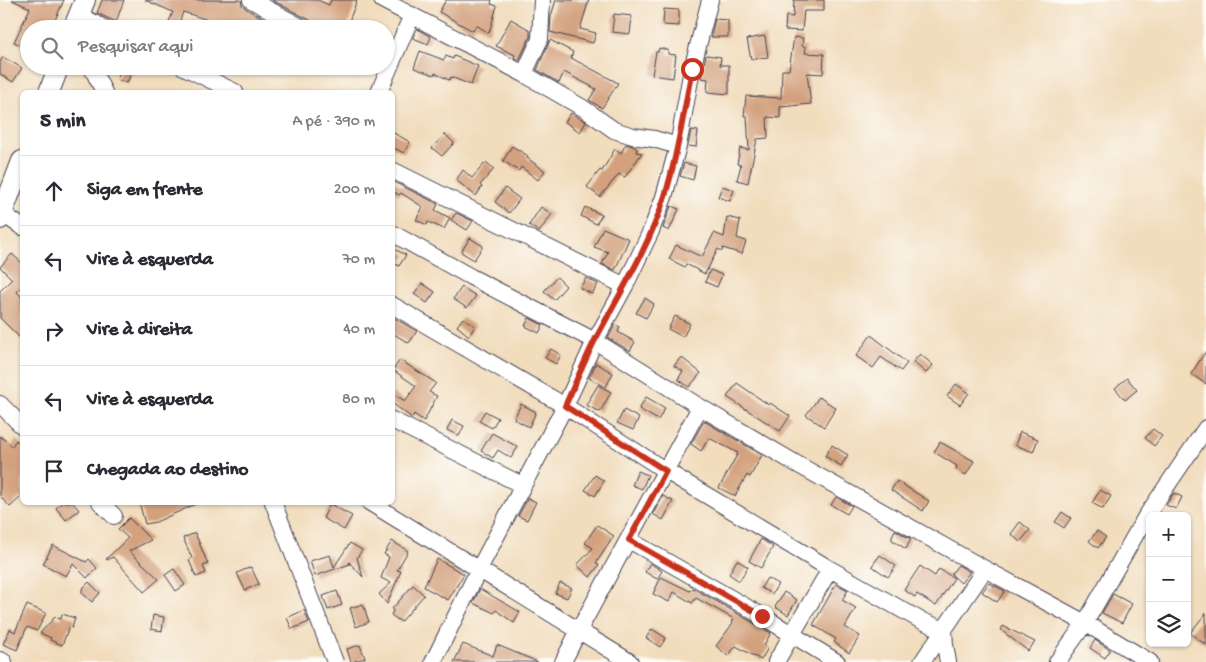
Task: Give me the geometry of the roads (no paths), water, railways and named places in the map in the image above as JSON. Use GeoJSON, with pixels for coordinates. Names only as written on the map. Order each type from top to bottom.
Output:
{"type":"FeatureCollection","features":[{"type":"Feature","properties":{"kind":"main road"},"geometry":{"type":"LineString","coordinates":[[50,90],[56,75]]}},
{"type":"Feature","properties":{"kind":"main road"},"geometry":{"type":"LineString","coordinates":[[1,216],[20,167]]}},
{"type":"Feature","properties":{"kind":"street"},"geometry":{"type":"LineString","coordinates":[[251,0],[288,20]]}},
{"type":"Feature","properties":{"kind":"street"},"geometry":{"type":"LineString","coordinates":[[382,0],[524,74],[583,108],[614,130],[678,146]]}},
{"type":"Feature","properties":{"kind":"street"},"geometry":{"type":"LineString","coordinates":[[524,74],[540,39],[542,0]]}},
{"type":"Feature","properties":{"kind":"street"},"geometry":{"type":"LineString","coordinates":[[433,662],[478,569],[565,406],[595,341],[626,286],[651,231],[664,197],[678,146],[692,69],[710,0]]}},
{"type":"Feature","properties":{"kind":"street"},"geometry":{"type":"LineString","coordinates":[[395,45],[412,15]]}},
{"type":"Feature","properties":{"kind":"street"},"geometry":{"type":"LineString","coordinates":[[96,75],[103,90]]}},
{"type":"Feature","properties":{"kind":"street"},"geometry":{"type":"LineString","coordinates":[[200,75],[231,90]]}},
{"type":"Feature","properties":{"kind":"street"},"geometry":{"type":"LineString","coordinates":[[379,90],[381,75]]}},
{"type":"Feature","properties":{"kind":"street"},"geometry":{"type":"LineString","coordinates":[[395,171],[626,286]]}},
{"type":"Feature","properties":{"kind":"street"},"geometry":{"type":"LineString","coordinates":[[1,216],[20,226]]}},
{"type":"Feature","properties":{"kind":"street"},"geometry":{"type":"LineString","coordinates":[[395,235],[471,277],[595,341],[794,463],[985,570],[1085,623],[1150,662]]}},
{"type":"Feature","properties":{"kind":"street"},"geometry":{"type":"LineString","coordinates":[[395,307],[565,406],[666,471],[830,569],[920,620],[944,630]]}},
{"type":"Feature","properties":{"kind":"street"},"geometry":{"type":"LineString","coordinates":[[0,404],[20,424]]}},
{"type":"Feature","properties":{"kind":"street"},"geometry":{"type":"LineString","coordinates":[[563,662],[700,407]]}},
{"type":"Feature","properties":{"kind":"street"},"geometry":{"type":"LineString","coordinates":[[395,422],[522,485]]}},
{"type":"Feature","properties":{"kind":"street"},"geometry":{"type":"LineString","coordinates":[[1057,662],[1085,623],[1145,518],[1206,428]]}},
{"type":"Feature","properties":{"kind":"street"},"geometry":{"type":"LineString","coordinates":[[103,505],[114,516]]}},
{"type":"Feature","properties":{"kind":"street"},"geometry":{"type":"LineString","coordinates":[[274,505],[335,662]]}},
{"type":"Feature","properties":{"kind":"street"},"geometry":{"type":"LineString","coordinates":[[374,505],[630,662]]}},
{"type":"Feature","properties":{"kind":"street"},"geometry":{"type":"LineString","coordinates":[[629,540],[837,662]]}},
{"type":"Feature","properties":{"kind":"street"},"geometry":{"type":"LineString","coordinates":[[776,662],[830,569]]}},
{"type":"Feature","properties":{"kind":"street"},"geometry":{"type":"LineString","coordinates":[[922,662],[985,570]]}},
{"type":"Feature","properties":{"kind":"street"},"geometry":{"type":"LineString","coordinates":[[944,630],[948,662]]}},
{"type":"Feature","properties":{"kind":"street"},"geometry":{"type":"LineString","coordinates":[[0,660],[4,662]]}}]}
